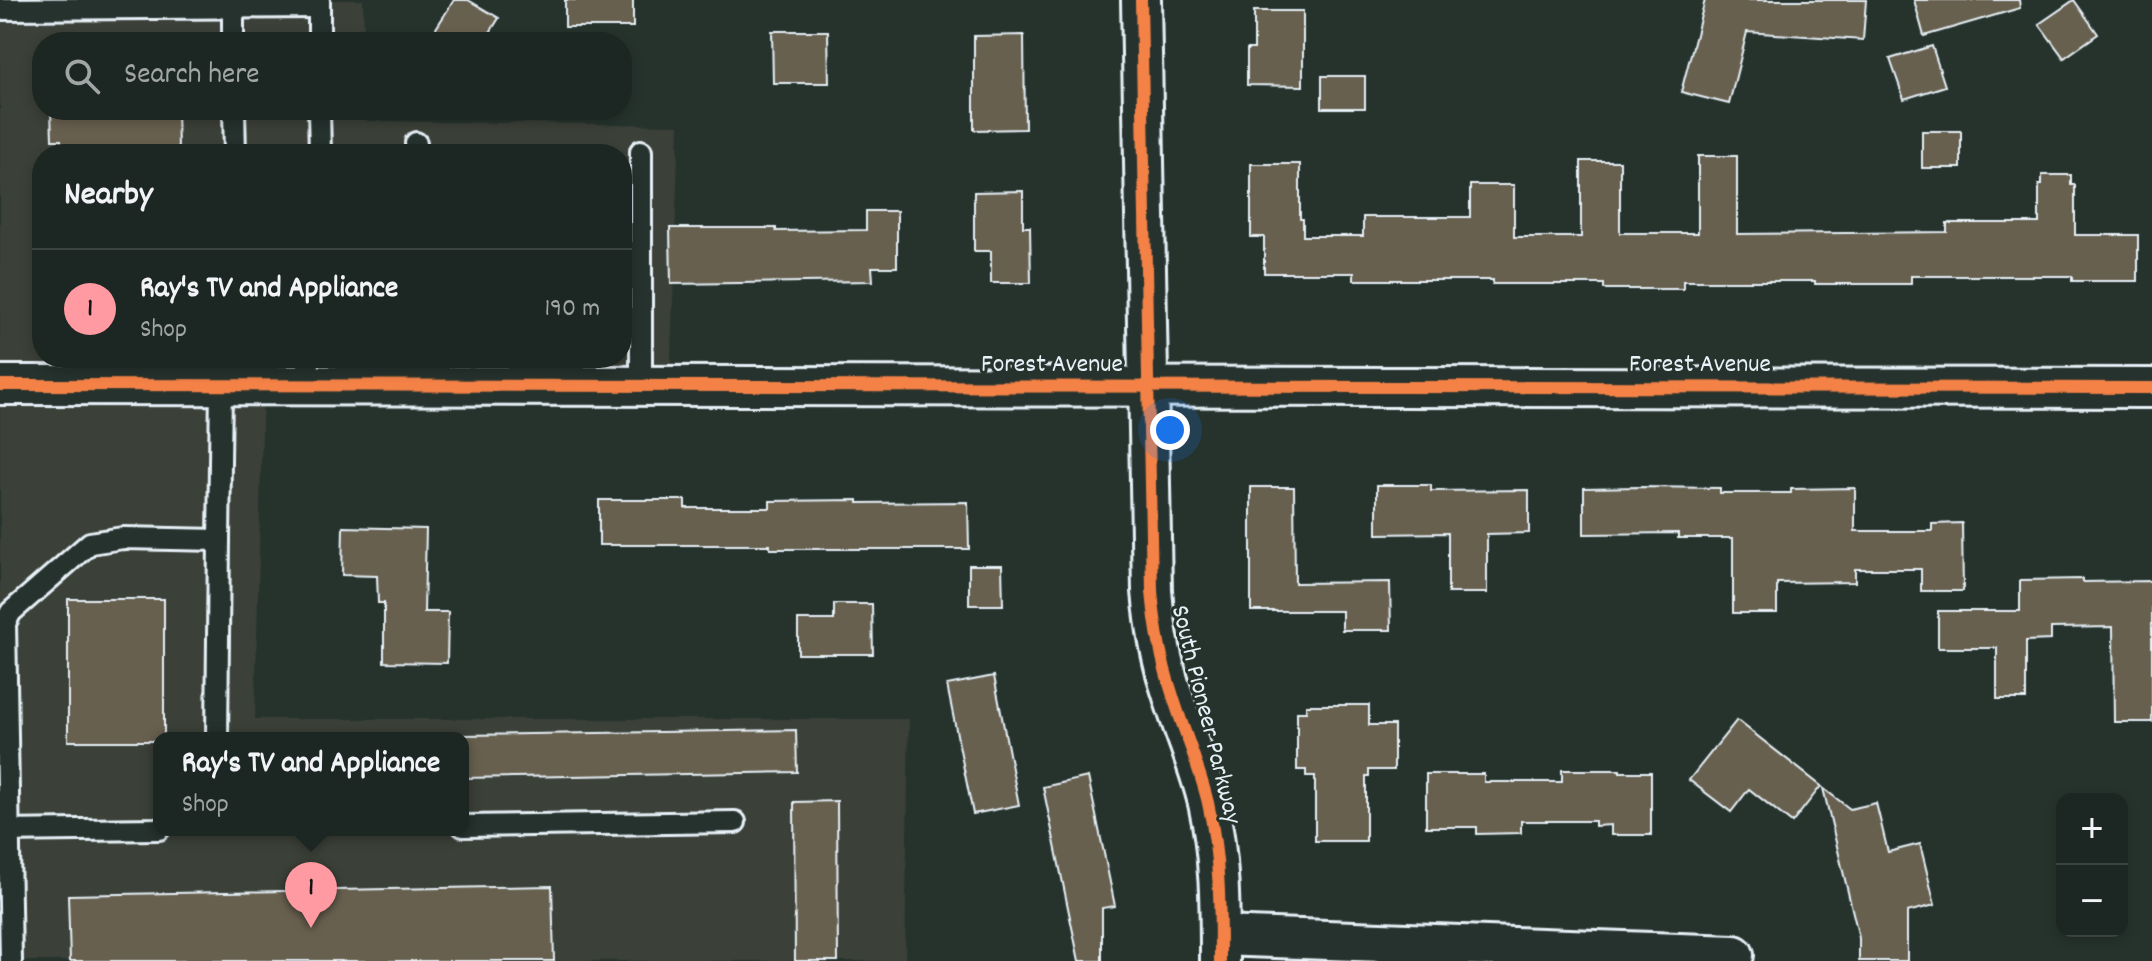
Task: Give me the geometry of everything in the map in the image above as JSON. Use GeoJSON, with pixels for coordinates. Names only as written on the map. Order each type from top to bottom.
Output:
{"type":"FeatureCollection","features":[{"type":"Feature","properties":{"kind":"street","name":"South Pioneer Parkway"},"geometry":{"type":"LineString","coordinates":[[1141,0],[1150,558],[1154,608],[1171,691],[1208,802],[1219,869],[1220,948]]}},
{"type":"Feature","properties":{"kind":"street","name":"Forest Avenue"},"geometry":{"type":"LineString","coordinates":[[0,385],[221,386],[306,372],[417,372],[641,386],[2152,388]]}},
{"type":"Feature","properties":{"kind":"street"},"geometry":{"type":"LineString","coordinates":[[1220,948],[1734,955]]}},
{"type":"Feature","properties":{"kind":"lane"},"geometry":{"type":"LineString","coordinates":[[0,9],[233,8],[319,4],[319,32]]}},
{"type":"Feature","properties":{"kind":"lane"},"geometry":{"type":"LineString","coordinates":[[233,8],[233,32]]}},
{"type":"Feature","properties":{"kind":"lane"},"geometry":{"type":"LineString","coordinates":[[234,120],[235,144]]}},
{"type":"Feature","properties":{"kind":"lane"},"geometry":{"type":"LineString","coordinates":[[319,120],[320,144]]}},
{"type":"Feature","properties":{"kind":"lane"},"geometry":{"type":"LineString","coordinates":[[641,151],[641,386]]}},
{"type":"Feature","properties":{"kind":"lane"},"geometry":{"type":"LineString","coordinates":[[217,732],[221,386]]}},
{"type":"Feature","properties":{"kind":"lane"},"geometry":{"type":"LineString","coordinates":[[11,961],[4,831],[5,623],[11,612],[90,543],[123,538],[219,540]]}},
{"type":"Feature","properties":{"kind":"lane"},"geometry":{"type":"LineString","coordinates":[[469,826],[735,822]]}},
{"type":"Feature","properties":{"kind":"lane"},"geometry":{"type":"LineString","coordinates":[[4,831],[153,829]]}},
{"type":"Feature","properties":{"kind":"shaded area"},"geometry":{"type":"Polygon","coordinates":[[[0,0],[363,0],[364,32],[32,32],[32,120],[367,120],[679,125],[670,386],[263,386],[255,719],[909,719],[905,961],[0,961],[0,0]]]}},
{"type":"Feature","properties":{"kind":"building"},"geometry":{"type":"Polygon","coordinates":[[[454,0],[468,0],[499,18],[490,32],[435,30],[454,0]]]}},
{"type":"Feature","properties":{"kind":"building"},"geometry":{"type":"Polygon","coordinates":[[[565,0],[633,0],[633,27],[565,27],[565,0]]]}},
{"type":"Feature","properties":{"kind":"building"},"geometry":{"type":"Polygon","coordinates":[[[1705,0],[1866,0],[1863,40],[1747,32],[1729,104],[1681,92],[1705,0]]]}},
{"type":"Feature","properties":{"kind":"building"},"geometry":{"type":"Polygon","coordinates":[[[1914,0],[2019,0],[2020,8],[1924,36],[1914,0]]]}},
{"type":"Feature","properties":{"kind":"building"},"geometry":{"type":"Polygon","coordinates":[[[2074,0],[2098,34],[2064,58],[2039,24],[2074,0]]]}},
{"type":"Feature","properties":{"kind":"building"},"geometry":{"type":"Polygon","coordinates":[[[1254,11],[1303,11],[1303,86],[1247,85],[1247,49],[1254,49],[1254,11]]]}},
{"type":"Feature","properties":{"kind":"building"},"geometry":{"type":"Polygon","coordinates":[[[772,31],[828,31],[829,83],[773,83],[772,31]]]}},
{"type":"Feature","properties":{"kind":"building"},"geometry":{"type":"Polygon","coordinates":[[[1024,35],[1025,129],[974,130],[974,36],[1024,35]]]}},
{"type":"Feature","properties":{"kind":"building"},"geometry":{"type":"Polygon","coordinates":[[[1932,46],[1945,86],[1904,99],[1890,59],[1932,46]]]}},
{"type":"Feature","properties":{"kind":"building"},"geometry":{"type":"Polygon","coordinates":[[[1322,76],[1365,76],[1365,108],[1322,108],[1322,76]]]}},
{"type":"Feature","properties":{"kind":"building"},"geometry":{"type":"Polygon","coordinates":[[[51,120],[177,120],[178,144],[61,144],[61,140],[52,140],[51,120]]]}},
{"type":"Feature","properties":{"kind":"building"},"geometry":{"type":"Polygon","coordinates":[[[1922,131],[1961,131],[1961,168],[1922,168],[1922,131]]]}},
{"type":"Feature","properties":{"kind":"building"},"geometry":{"type":"Polygon","coordinates":[[[1698,156],[1737,156],[1737,234],[1947,232],[1947,223],[2039,223],[2042,175],[2071,175],[2071,185],[2075,185],[2075,235],[2138,235],[2138,281],[2072,281],[2072,276],[1911,276],[1911,284],[1683,281],[1683,289],[1604,289],[1604,284],[1493,284],[1493,280],[1354,280],[1354,273],[1264,273],[1264,237],[1251,237],[1251,164],[1300,164],[1303,236],[1363,236],[1363,217],[1470,217],[1470,185],[1514,185],[1514,237],[1581,237],[1581,161],[1620,161],[1620,233],[1698,233],[1698,156]]]}},
{"type":"Feature","properties":{"kind":"building"},"geometry":{"type":"Polygon","coordinates":[[[1023,191],[1023,227],[1030,227],[1031,283],[991,283],[991,251],[974,251],[974,192],[1023,191]]]}},
{"type":"Feature","properties":{"kind":"building"},"geometry":{"type":"Polygon","coordinates":[[[866,211],[897,211],[897,267],[872,267],[873,281],[671,284],[670,228],[866,230],[866,211]]]}},
{"type":"Feature","properties":{"kind":"building"},"geometry":{"type":"Polygon","coordinates":[[[1377,485],[1431,485],[1431,491],[1529,490],[1529,533],[1487,534],[1487,593],[1448,593],[1448,533],[1377,534],[1377,485]]]}},
{"type":"Feature","properties":{"kind":"building"},"geometry":{"type":"Polygon","coordinates":[[[1251,487],[1294,487],[1295,583],[1390,582],[1391,630],[1342,630],[1342,611],[1251,611],[1251,487]]]}},
{"type":"Feature","properties":{"kind":"building"},"geometry":{"type":"Polygon","coordinates":[[[1584,488],[1720,488],[1720,493],[1791,493],[1791,489],[1855,488],[1855,531],[1932,531],[1932,524],[1962,523],[1963,591],[1921,591],[1921,569],[1855,569],[1855,582],[1777,583],[1777,613],[1733,613],[1733,538],[1678,538],[1678,533],[1584,534],[1584,488]]]}},
{"type":"Feature","properties":{"kind":"building"},"geometry":{"type":"Polygon","coordinates":[[[599,500],[685,500],[685,508],[770,508],[770,501],[968,502],[969,549],[599,545],[599,500]]]}},
{"type":"Feature","properties":{"kind":"building"},"geometry":{"type":"Polygon","coordinates":[[[343,527],[426,529],[424,612],[448,612],[447,663],[384,662],[384,603],[378,603],[377,576],[342,575],[343,527]]]}},
{"type":"Feature","properties":{"kind":"building"},"geometry":{"type":"Polygon","coordinates":[[[969,565],[1002,565],[1003,605],[969,605],[969,565]]]}},
{"type":"Feature","properties":{"kind":"building"},"geometry":{"type":"Polygon","coordinates":[[[2082,579],[2082,582],[2152,581],[2152,722],[2114,722],[2113,627],[2051,628],[2051,640],[2026,641],[2026,699],[1997,699],[1997,648],[1938,648],[1938,611],[2020,611],[2020,580],[2082,579]]]}},
{"type":"Feature","properties":{"kind":"building"},"geometry":{"type":"Polygon","coordinates":[[[68,599],[164,599],[164,732],[153,732],[153,741],[68,741],[68,599]]]}},
{"type":"Feature","properties":{"kind":"building"},"geometry":{"type":"Polygon","coordinates":[[[834,604],[872,604],[873,654],[798,654],[798,620],[834,620],[834,604]]]}},
{"type":"Feature","properties":{"kind":"building"},"geometry":{"type":"Polygon","coordinates":[[[994,676],[1019,805],[973,814],[947,685],[994,676]]]}},
{"type":"Feature","properties":{"kind":"building"},"geometry":{"type":"Polygon","coordinates":[[[1306,705],[1369,705],[1369,725],[1394,725],[1394,770],[1369,770],[1369,776],[1366,776],[1366,841],[1315,841],[1315,776],[1306,776],[1306,770],[1297,770],[1297,712],[1306,712],[1306,705]]]}},
{"type":"Feature","properties":{"kind":"building"},"geometry":{"type":"Polygon","coordinates":[[[1737,720],[1821,786],[1792,823],[1749,789],[1731,812],[1689,780],[1737,720]]]}},
{"type":"Feature","properties":{"kind":"building"},"geometry":{"type":"Polygon","coordinates":[[[796,730],[797,772],[469,778],[469,735],[796,730]]]}},
{"type":"Feature","properties":{"kind":"building"},"geometry":{"type":"Polygon","coordinates":[[[1562,770],[1651,772],[1651,835],[1611,835],[1611,825],[1595,826],[1595,821],[1521,821],[1521,833],[1477,834],[1477,827],[1426,827],[1426,774],[1484,774],[1484,782],[1562,782],[1562,770]]]}},
{"type":"Feature","properties":{"kind":"building"},"geometry":{"type":"Polygon","coordinates":[[[1088,777],[1115,906],[1102,908],[1102,961],[1079,961],[1043,787],[1088,777]]]}},
{"type":"Feature","properties":{"kind":"building"},"geometry":{"type":"Polygon","coordinates":[[[1823,788],[1850,809],[1876,803],[1888,852],[1920,844],[1935,905],[1907,912],[1907,961],[1859,961],[1859,938],[1823,788]]]}},
{"type":"Feature","properties":{"kind":"building"},"geometry":{"type":"Polygon","coordinates":[[[837,801],[838,961],[795,961],[794,802],[837,801]]]}},
{"type":"Feature","properties":{"kind":"building"},"geometry":{"type":"Polygon","coordinates":[[[552,886],[554,961],[70,961],[68,895],[552,886]]]}},
{"type":"Feature","properties":{"kind":"cycle path"},"geometry":{"type":"LineString","coordinates":[[1141,0],[1152,591],[1165,668],[1200,775],[1212,823],[1218,882],[1220,961]]}},
{"type":"Feature","properties":{"kind":"cycle path"},"geometry":{"type":"LineString","coordinates":[[0,385],[2152,388]]}},
{"type":"Feature","properties":{"kind":"place","name":"Ray's TV and Appliance"},"geometry":{"type":"Point","coordinates":[311,928]}}]}
